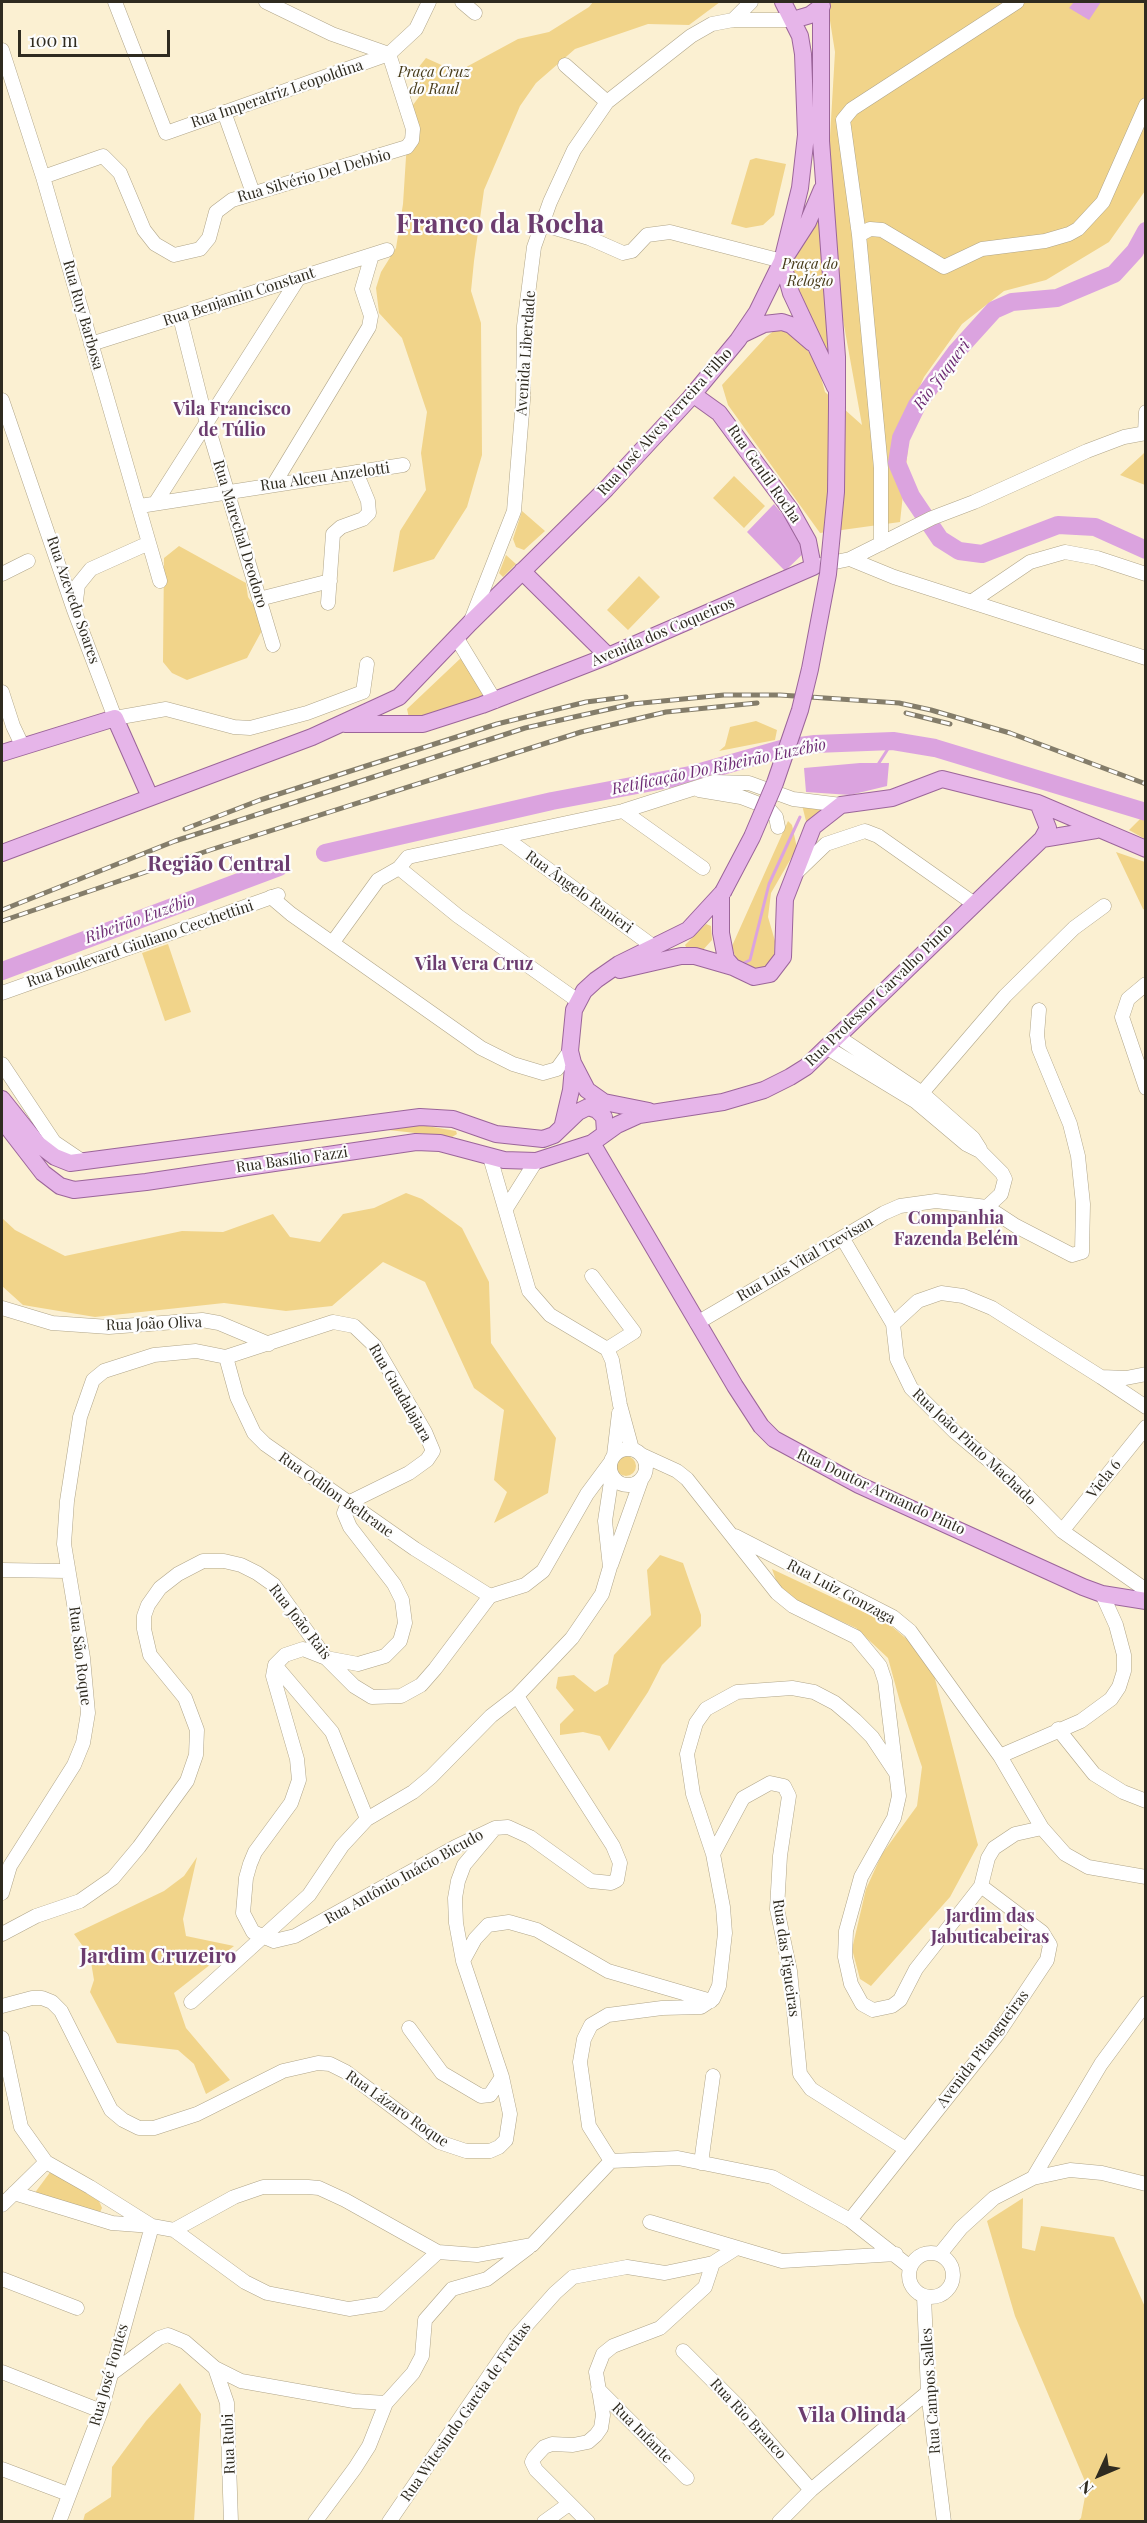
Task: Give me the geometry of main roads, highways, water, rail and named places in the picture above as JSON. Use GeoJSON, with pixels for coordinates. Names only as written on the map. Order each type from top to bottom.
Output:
{"type":"FeatureCollection","features":[{"type":"Feature","properties":{"kind":"main road","name":"Rua José Alves Ferreira Filho"},"geometry":{"type":"LineString","coordinates":[[2,853],[342,724],[393,701],[407,690],[456,637],[584,511],[694,395],[742,335],[757,312],[782,261],[800,189],[806,135],[803,54],[793,20],[783,2]]}},
{"type":"Feature","properties":{"kind":"main road"},"geometry":{"type":"LineString","coordinates":[[793,20],[810,15],[822,4]]}},
{"type":"Feature","properties":{"kind":"main road"},"geometry":{"type":"LineString","coordinates":[[563,1125],[572,1090],[572,1019],[578,1000],[607,972],[688,930],[722,894],[752,837],[775,783],[800,710],[810,669],[828,574],[836,492],[837,357],[823,183],[822,4]]}},
{"type":"Feature","properties":{"kind":"main road"},"geometry":{"type":"LineString","coordinates":[[823,183],[808,222],[782,261],[791,293],[816,346],[837,399]]}},
{"type":"Feature","properties":{"kind":"main road"},"geometry":{"type":"LineString","coordinates":[[742,335],[764,324],[782,322],[791,325],[816,346]]}},
{"type":"Feature","properties":{"kind":"main road","name":"Rua Gentil Rocha"},"geometry":{"type":"LineString","coordinates":[[694,395],[719,413],[790,509],[808,541],[813,567]]}},
{"type":"Feature","properties":{"kind":"main road","name":"Avenida dos Coqueiros"},"geometry":{"type":"LineString","coordinates":[[342,724],[405,725],[440,719],[495,701],[608,656],[813,567]]}},
{"type":"Feature","properties":{"kind":"main road"},"geometry":{"type":"LineString","coordinates":[[522,571],[608,656]]}},
{"type":"Feature","properties":{"kind":"main road"},"geometry":{"type":"LineString","coordinates":[[393,701],[395,714],[405,725]]}},
{"type":"Feature","properties":{"kind":"main road","name":"Rua Azevedo Soares"},"geometry":{"type":"LineString","coordinates":[[2,753],[115,718],[150,797]]}},
{"type":"Feature","properties":{"kind":"main road"},"geometry":{"type":"LineString","coordinates":[[607,972],[681,956],[695,956],[754,977],[770,974],[780,964],[785,949],[784,908],[809,833],[841,805],[892,798],[942,779],[1038,803],[1096,830],[1146,849]]}},
{"type":"Feature","properties":{"kind":"main road"},"geometry":{"type":"LineString","coordinates":[[1038,803],[1048,828],[1042,839]]}},
{"type":"Feature","properties":{"kind":"main road"},"geometry":{"type":"LineString","coordinates":[[1042,839],[1096,830]]}},
{"type":"Feature","properties":{"kind":"main road","name":"Rua Professor Carvalho Pinto"},"geometry":{"type":"LineString","coordinates":[[598,1138],[630,1118],[652,1112],[723,1102],[764,1090],[806,1067],[973,903],[1042,839]]}},
{"type":"Feature","properties":{"kind":"main road"},"geometry":{"type":"LineString","coordinates":[[722,894],[722,945],[726,959],[733,968]]}},
{"type":"Feature","properties":{"kind":"main road"},"geometry":{"type":"LineString","coordinates":[[572,1057],[586,1090],[599,1100],[652,1112]]}},
{"type":"Feature","properties":{"kind":"main road","name":"Rua Basílio Fazzi"},"geometry":{"type":"LineString","coordinates":[[2,1099],[38,1144],[64,1161],[84,1162],[408,1117],[442,1118],[496,1134],[543,1139],[554,1134],[584,1108],[593,1107],[604,1117],[598,1138],[536,1161],[504,1160],[440,1143],[388,1144],[119,1186],[74,1190],[60,1186],[36,1166],[2,1120]]}},
{"type":"Feature","properties":{"kind":"main road"},"geometry":{"type":"LineString","coordinates":[[469,1150],[477,1138],[475,1126]]}},
{"type":"Feature","properties":{"kind":"main road"},"geometry":{"type":"LineString","coordinates":[[490,1157],[491,1144],[496,1134]]}},
{"type":"Feature","properties":{"kind":"main road","name":"Rua Doutor Armando Pinto"},"geometry":{"type":"LineString","coordinates":[[598,1138],[697,1323],[761,1426],[774,1439],[859,1485],[1102,1594],[1146,1601]]}},
{"type":"Feature","properties":{"kind":"main road"},"geometry":{"type":"LineString","coordinates":[[138,1154],[133,1167],[138,1176],[146,1182]]}},
{"type":"Feature","properties":{"kind":"main road"},"geometry":{"type":"LineString","coordinates":[[109,1159],[121,1172],[122,1178],[119,1186]]}},
{"type":"Feature","properties":{"kind":"waterway","name":"Rio Juqueri"},"geometry":{"type":"LineString","coordinates":[[1146,231],[1135,251],[1114,274],[1057,298],[1012,302],[994,310],[956,352],[917,405],[901,438],[897,463],[911,496],[940,539],[959,551],[982,554],[1058,525],[1095,527],[1146,550]]}},
{"type":"Feature","properties":{"kind":"waterway","name":"Ribeirão Euzébio"},"geometry":{"type":"LineString","coordinates":[[877,766],[893,741]]}},
{"type":"Feature","properties":{"kind":"waterway","name":"Retificação Do Ribeirão Euzébio"},"geometry":{"type":"LineString","coordinates":[[325,853],[552,801],[690,775],[785,748],[815,744],[893,741],[935,748],[1146,812]]}},
{"type":"Feature","properties":{"kind":"waterway","name":"Ribeirão Euzébio"},"geometry":{"type":"LineString","coordinates":[[742,964],[750,960],[769,884],[800,817]]}},
{"type":"Feature","properties":{"kind":"waterway","name":"Ribeirão Euzébio"},"geometry":{"type":"LineString","coordinates":[[2,971],[279,867]]}},
{"type":"Feature","properties":{"kind":"railway"},"geometry":{"type":"LineString","coordinates":[[2,910],[175,841],[525,728],[632,704],[724,695],[780,695],[899,703],[1010,733],[1146,784]]}},
{"type":"Feature","properties":{"kind":"railway"},"geometry":{"type":"LineString","coordinates":[[185,829],[260,800],[497,724],[586,702],[626,697]]}},
{"type":"Feature","properties":{"kind":"railway"},"geometry":{"type":"LineString","coordinates":[[2,921],[210,850],[581,732],[666,712],[757,703]]}},
{"type":"Feature","properties":{"kind":"railway"},"geometry":{"type":"LineString","coordinates":[[906,713],[950,724]]}},
{"type":"Feature","properties":{"kind":"district","name":"Franco da Rocha"},"geometry":{"type":"Point","coordinates":[500,225]}},
{"type":"Feature","properties":{"kind":"district","name":"Vila Francisco de Túlio"},"geometry":{"type":"Point","coordinates":[232,419]}},
{"type":"Feature","properties":{"kind":"district","name":"Região Central"},"geometry":{"type":"Point","coordinates":[219,864]}},
{"type":"Feature","properties":{"kind":"district","name":"Vila Vera Cruz"},"geometry":{"type":"Point","coordinates":[474,964]}},
{"type":"Feature","properties":{"kind":"district","name":"Companhia Fazenda Belém"},"geometry":{"type":"Point","coordinates":[956,1228]}},
{"type":"Feature","properties":{"kind":"district","name":"Jardim das Jabuticabeiras"},"geometry":{"type":"Point","coordinates":[990,1926]}},
{"type":"Feature","properties":{"kind":"district","name":"Jardim Cruzeiro"},"geometry":{"type":"Point","coordinates":[158,1956]}},
{"type":"Feature","properties":{"kind":"district","name":"Vila Olinda"},"geometry":{"type":"Point","coordinates":[852,2415]}},
{"type":"Feature","properties":{"kind":"park label","name":"Praça Cruz do Raul"},"geometry":{"type":"Point","coordinates":[434,80]}},
{"type":"Feature","properties":{"kind":"park label","name":"Praça do Relógio"},"geometry":{"type":"Point","coordinates":[810,272]}}]}
